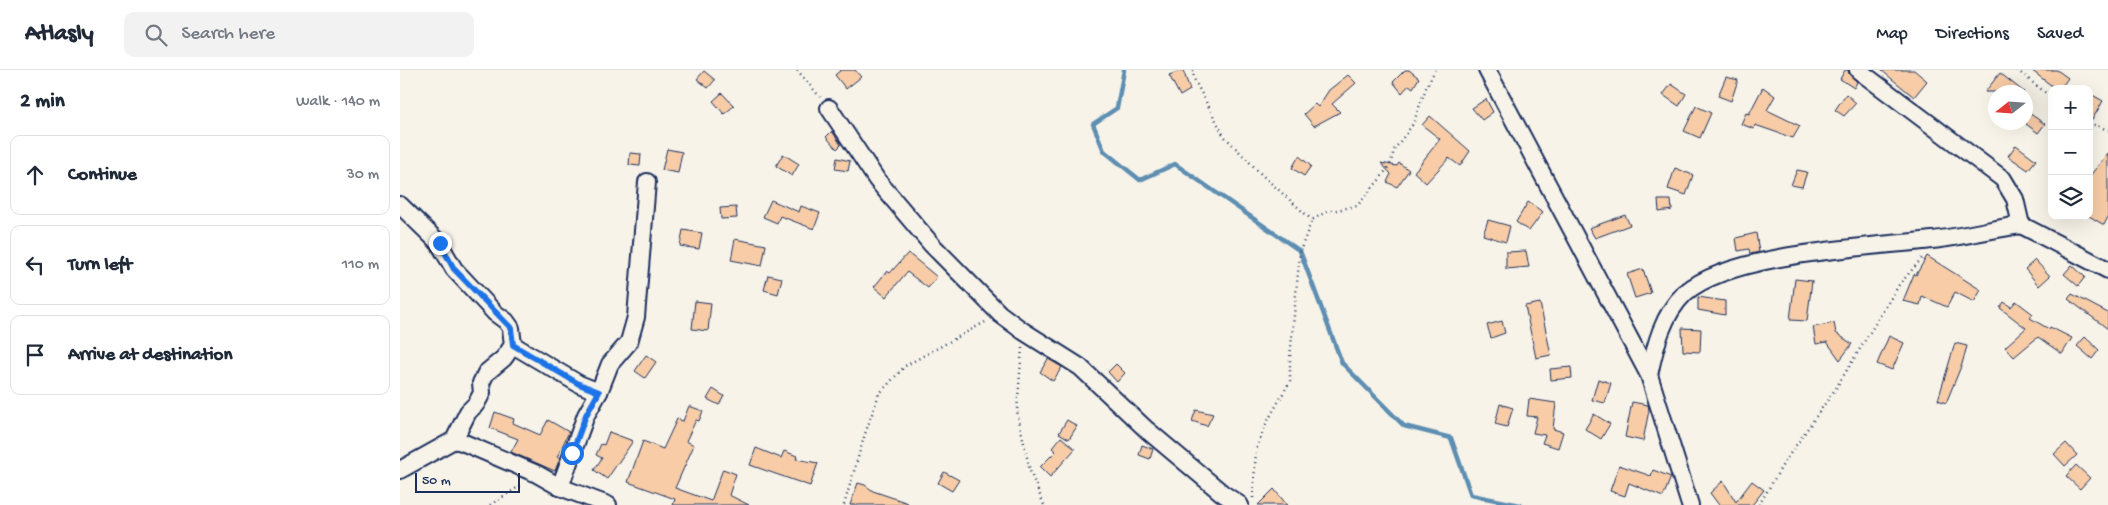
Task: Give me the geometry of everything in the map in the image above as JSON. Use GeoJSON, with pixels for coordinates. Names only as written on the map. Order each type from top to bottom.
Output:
{"type":"FeatureCollection","features":[{"type":"Feature","properties":{"kind":"street"},"geometry":{"type":"LineString","coordinates":[[1487,70],[1649,375],[1690,505]]}},
{"type":"Feature","properties":{"kind":"street"},"geometry":{"type":"LineString","coordinates":[[1858,70],[2003,179],[2015,199],[2022,225]]}},
{"type":"Feature","properties":{"kind":"street"},"geometry":{"type":"LineString","coordinates":[[829,108],[878,180],[932,245],[1000,314],[1080,367],[1147,430],[1222,493],[1240,505]]}},
{"type":"Feature","properties":{"kind":"street"},"geometry":{"type":"LineString","coordinates":[[560,487],[586,415],[599,392],[610,364],[628,342],[636,316],[647,182]]}},
{"type":"Feature","properties":{"kind":"street"},"geometry":{"type":"LineString","coordinates":[[400,205],[440,243],[454,269],[511,328],[513,345],[504,358],[486,373],[481,383],[482,393],[476,404],[468,412],[454,440],[400,470]]}},
{"type":"Feature","properties":{"kind":"street"},"geometry":{"type":"LineString","coordinates":[[1649,375],[1654,346],[1675,303],[1687,291],[1708,279],[1737,268],[1799,254],[1934,240],[2022,225],[2108,270]]}},
{"type":"Feature","properties":{"kind":"street"},"geometry":{"type":"LineString","coordinates":[[513,345],[579,384],[599,392]]}},
{"type":"Feature","properties":{"kind":"street"},"geometry":{"type":"LineString","coordinates":[[454,440],[537,474],[560,487],[608,505]]}},
{"type":"Feature","properties":{"kind":"path"},"geometry":{"type":"LineString","coordinates":[[797,70],[829,108]]}},
{"type":"Feature","properties":{"kind":"path"},"geometry":{"type":"LineString","coordinates":[[1193,70],[1194,79],[1224,136],[1262,175],[1312,220]]}},
{"type":"Feature","properties":{"kind":"path"},"geometry":{"type":"LineString","coordinates":[[1253,504],[1256,450],[1266,424],[1290,381],[1290,358],[1300,251],[1312,220],[1326,212],[1357,206],[1380,179],[1391,163],[1394,150],[1413,124],[1426,88],[1435,70]]}},
{"type":"Feature","properties":{"kind":"path"},"geometry":{"type":"LineString","coordinates":[[2017,70],[2048,95]]}},
{"type":"Feature","properties":{"kind":"path"},"geometry":{"type":"LineString","coordinates":[[2093,125],[2108,130]]}},
{"type":"Feature","properties":{"kind":"path"},"geometry":{"type":"LineString","coordinates":[[1759,505],[1785,461],[1836,388],[1899,286],[1926,254],[1934,240]]}},
{"type":"Feature","properties":{"kind":"path"},"geometry":{"type":"LineString","coordinates":[[844,505],[879,394],[905,366],[1000,314]]}},
{"type":"Feature","properties":{"kind":"path"},"geometry":{"type":"LineString","coordinates":[[1023,331],[1017,411],[1030,471],[1044,505]]}},
{"type":"Feature","properties":{"kind":"path"},"geometry":{"type":"LineString","coordinates":[[490,505],[537,474]]}},
{"type":"Feature","properties":{"kind":"building"},"geometry":{"type":"Polygon","coordinates":[[[841,70],[855,70],[861,77],[846,89],[835,75],[841,70]]]}},
{"type":"Feature","properties":{"kind":"building"},"geometry":{"type":"Polygon","coordinates":[[[1183,70],[1190,90],[1180,96],[1169,75],[1183,70]]]}},
{"type":"Feature","properties":{"kind":"building"},"geometry":{"type":"Polygon","coordinates":[[[1405,70],[1409,70],[1419,78],[1413,88],[1409,85],[1402,93],[1393,82],[1405,70]]]}},
{"type":"Feature","properties":{"kind":"building"},"geometry":{"type":"Polygon","coordinates":[[[1845,70],[1848,70],[1849,74],[1857,82],[1854,88],[1840,79],[1845,70]]]}},
{"type":"Feature","properties":{"kind":"building"},"geometry":{"type":"Polygon","coordinates":[[[1881,70],[1914,70],[1927,81],[1914,97],[1881,70]]]}},
{"type":"Feature","properties":{"kind":"building"},"geometry":{"type":"Polygon","coordinates":[[[2031,70],[2057,70],[2068,78],[2063,85],[2051,85],[2031,70]]]}},
{"type":"Feature","properties":{"kind":"building"},"geometry":{"type":"Polygon","coordinates":[[[704,71],[715,80],[708,88],[697,79],[704,71]]]}},
{"type":"Feature","properties":{"kind":"building"},"geometry":{"type":"Polygon","coordinates":[[[2000,73],[2015,85],[1991,85],[2000,73]]]}},
{"type":"Feature","properties":{"kind":"building"},"geometry":{"type":"Polygon","coordinates":[[[1348,75],[1356,83],[1332,104],[1340,112],[1314,126],[1304,114],[1315,104],[1318,107],[1329,90],[1348,75]]]}},
{"type":"Feature","properties":{"kind":"building"},"geometry":{"type":"Polygon","coordinates":[[[1726,77],[1738,80],[1731,101],[1718,96],[1726,77]]]}},
{"type":"Feature","properties":{"kind":"building"},"geometry":{"type":"Polygon","coordinates":[[[1671,84],[1686,94],[1679,106],[1663,95],[1671,84]]]}},
{"type":"Feature","properties":{"kind":"building"},"geometry":{"type":"Polygon","coordinates":[[[1763,87],[1775,96],[1767,110],[1800,126],[1793,138],[1755,125],[1754,129],[1741,124],[1746,113],[1749,114],[1763,87]]]}},
{"type":"Feature","properties":{"kind":"building"},"geometry":{"type":"Polygon","coordinates":[[[722,93],[734,106],[724,114],[713,101],[722,93]]]}},
{"type":"Feature","properties":{"kind":"building"},"geometry":{"type":"Polygon","coordinates":[[[1846,94],[1856,103],[1844,116],[1835,110],[1846,94]]]}},
{"type":"Feature","properties":{"kind":"building"},"geometry":{"type":"Polygon","coordinates":[[[2093,95],[2103,101],[2093,118],[2093,95]]]}},
{"type":"Feature","properties":{"kind":"building"},"geometry":{"type":"Polygon","coordinates":[[[1486,99],[1493,112],[1482,120],[1472,108],[1486,99]]]}},
{"type":"Feature","properties":{"kind":"building"},"geometry":{"type":"Polygon","coordinates":[[[1696,106],[1711,113],[1700,138],[1684,131],[1696,106]]]}},
{"type":"Feature","properties":{"kind":"building"},"geometry":{"type":"Polygon","coordinates":[[[1430,116],[1470,151],[1460,166],[1449,158],[1426,183],[1414,172],[1440,139],[1422,125],[1430,116]]]}},
{"type":"Feature","properties":{"kind":"building"},"geometry":{"type":"Polygon","coordinates":[[[2033,116],[2045,124],[2038,133],[2033,129],[2033,116]]]}},
{"type":"Feature","properties":{"kind":"building"},"geometry":{"type":"Polygon","coordinates":[[[832,131],[841,145],[837,149],[826,137],[832,131]]]}},
{"type":"Feature","properties":{"kind":"building"},"geometry":{"type":"Polygon","coordinates":[[[2016,145],[2036,160],[2028,170],[2008,156],[2016,145]]]}},
{"type":"Feature","properties":{"kind":"building"},"geometry":{"type":"Polygon","coordinates":[[[667,149],[682,152],[678,173],[662,170],[667,149]]]}},
{"type":"Feature","properties":{"kind":"building"},"geometry":{"type":"Polygon","coordinates":[[[630,153],[641,154],[640,166],[629,165],[630,153]]]}},
{"type":"Feature","properties":{"kind":"building"},"geometry":{"type":"Polygon","coordinates":[[[2108,153],[2108,217],[2104,225],[2093,218],[2093,172],[2108,153]]]}},
{"type":"Feature","properties":{"kind":"building"},"geometry":{"type":"Polygon","coordinates":[[[783,154],[799,164],[792,176],[776,166],[783,154]]]}},
{"type":"Feature","properties":{"kind":"building"},"geometry":{"type":"Polygon","coordinates":[[[1299,156],[1311,166],[1304,176],[1292,168],[1299,156]]]}},
{"type":"Feature","properties":{"kind":"building"},"geometry":{"type":"Polygon","coordinates":[[[837,158],[850,161],[848,171],[835,169],[837,158]]]}},
{"type":"Feature","properties":{"kind":"building"},"geometry":{"type":"Polygon","coordinates":[[[1381,163],[1397,166],[1399,163],[1409,170],[1397,187],[1387,182],[1391,174],[1381,163]]]}},
{"type":"Feature","properties":{"kind":"building"},"geometry":{"type":"Polygon","coordinates":[[[1675,168],[1693,175],[1686,195],[1668,189],[1675,168]]]}},
{"type":"Feature","properties":{"kind":"building"},"geometry":{"type":"Polygon","coordinates":[[[1797,170],[1807,172],[1802,187],[1791,185],[1797,170]]]}},
{"type":"Feature","properties":{"kind":"building"},"geometry":{"type":"Polygon","coordinates":[[[771,200],[799,212],[801,206],[820,213],[814,229],[780,216],[777,223],[763,217],[771,200]]]}},
{"type":"Feature","properties":{"kind":"building"},"geometry":{"type":"Polygon","coordinates":[[[1658,200],[1671,200],[1672,210],[1659,212],[1658,200]]]}},
{"type":"Feature","properties":{"kind":"building"},"geometry":{"type":"Polygon","coordinates":[[[1528,202],[1543,212],[1529,231],[1516,222],[1528,202]]]}},
{"type":"Feature","properties":{"kind":"building"},"geometry":{"type":"Polygon","coordinates":[[[736,207],[737,218],[721,219],[720,208],[736,207]]]}},
{"type":"Feature","properties":{"kind":"building"},"geometry":{"type":"Polygon","coordinates":[[[1625,215],[1630,225],[1595,238],[1589,228],[1625,215]]]}},
{"type":"Feature","properties":{"kind":"building"},"geometry":{"type":"Polygon","coordinates":[[[1488,220],[1510,226],[1506,242],[1483,235],[1488,220]]]}},
{"type":"Feature","properties":{"kind":"building"},"geometry":{"type":"Polygon","coordinates":[[[683,230],[702,233],[699,249],[680,246],[683,230]]]}},
{"type":"Feature","properties":{"kind":"building"},"geometry":{"type":"Polygon","coordinates":[[[1756,233],[1759,252],[1750,254],[1749,249],[1738,251],[1736,238],[1756,233]]]}},
{"type":"Feature","properties":{"kind":"building"},"geometry":{"type":"Polygon","coordinates":[[[735,239],[766,245],[762,266],[731,260],[735,239]]]}},
{"type":"Feature","properties":{"kind":"building"},"geometry":{"type":"Polygon","coordinates":[[[1526,251],[1529,267],[1506,269],[1506,252],[1526,251]]]}},
{"type":"Feature","properties":{"kind":"building"},"geometry":{"type":"Polygon","coordinates":[[[908,253],[937,277],[928,288],[907,272],[886,297],[874,287],[887,271],[890,273],[908,253]]]}},
{"type":"Feature","properties":{"kind":"building"},"geometry":{"type":"Polygon","coordinates":[[[1927,256],[1981,290],[1974,302],[1955,292],[1947,307],[1922,296],[1920,305],[1903,301],[1914,274],[1916,275],[1927,256]]]}},
{"type":"Feature","properties":{"kind":"building"},"geometry":{"type":"Polygon","coordinates":[[[2035,260],[2050,276],[2039,286],[2025,269],[2035,260]]]}},
{"type":"Feature","properties":{"kind":"building"},"geometry":{"type":"Polygon","coordinates":[[[2072,265],[2085,277],[2078,286],[2064,274],[2072,265]]]}},
{"type":"Feature","properties":{"kind":"building"},"geometry":{"type":"Polygon","coordinates":[[[1643,269],[1651,293],[1635,298],[1627,274],[1643,269]]]}},
{"type":"Feature","properties":{"kind":"building"},"geometry":{"type":"Polygon","coordinates":[[[768,275],[782,278],[778,294],[764,290],[768,275]]]}},
{"type":"Feature","properties":{"kind":"building"},"geometry":{"type":"Polygon","coordinates":[[[1795,279],[1812,281],[1807,321],[1790,320],[1795,279]]]}},
{"type":"Feature","properties":{"kind":"building"},"geometry":{"type":"Polygon","coordinates":[[[2072,294],[2108,313],[2108,329],[2068,299],[2072,294]]]}},
{"type":"Feature","properties":{"kind":"building"},"geometry":{"type":"Polygon","coordinates":[[[1698,297],[1725,301],[1725,315],[1698,310],[1698,297]]]}},
{"type":"Feature","properties":{"kind":"building"},"geometry":{"type":"Polygon","coordinates":[[[695,301],[711,303],[708,331],[692,329],[695,301]]]}},
{"type":"Feature","properties":{"kind":"building"},"geometry":{"type":"Polygon","coordinates":[[[2016,301],[2033,314],[2030,318],[2049,329],[2050,327],[2072,338],[2062,354],[2038,337],[2014,357],[2005,347],[2026,328],[2000,308],[2004,302],[2011,307],[2016,301]]]}},
{"type":"Feature","properties":{"kind":"building"},"geometry":{"type":"Polygon","coordinates":[[[1540,303],[1551,355],[1536,358],[1525,306],[1540,303]]]}},
{"type":"Feature","properties":{"kind":"building"},"geometry":{"type":"Polygon","coordinates":[[[1502,321],[1505,333],[1491,338],[1487,325],[1502,321]]]}},
{"type":"Feature","properties":{"kind":"building"},"geometry":{"type":"Polygon","coordinates":[[[1834,323],[1836,333],[1852,344],[1840,360],[1827,342],[1816,344],[1813,327],[1834,323]]]}},
{"type":"Feature","properties":{"kind":"building"},"geometry":{"type":"Polygon","coordinates":[[[1682,328],[1701,329],[1700,352],[1683,351],[1682,328]]]}},
{"type":"Feature","properties":{"kind":"building"},"geometry":{"type":"Polygon","coordinates":[[[1889,336],[1904,343],[1892,370],[1877,364],[1889,336]]]}},
{"type":"Feature","properties":{"kind":"building"},"geometry":{"type":"Polygon","coordinates":[[[2085,337],[2099,350],[2092,359],[2077,346],[2085,337]]]}},
{"type":"Feature","properties":{"kind":"building"},"geometry":{"type":"Polygon","coordinates":[[[1955,343],[1967,346],[1962,364],[1946,403],[1938,400],[1955,343]]]}},
{"type":"Feature","properties":{"kind":"building"},"geometry":{"type":"Polygon","coordinates":[[[646,355],[656,362],[645,378],[635,371],[646,355]]]}},
{"type":"Feature","properties":{"kind":"building"},"geometry":{"type":"Polygon","coordinates":[[[1048,359],[1062,367],[1053,381],[1040,372],[1048,359]]]}},
{"type":"Feature","properties":{"kind":"building"},"geometry":{"type":"Polygon","coordinates":[[[1116,364],[1125,373],[1117,382],[1108,372],[1116,364]]]}},
{"type":"Feature","properties":{"kind":"building"},"geometry":{"type":"Polygon","coordinates":[[[1571,367],[1572,378],[1551,380],[1550,369],[1571,367]]]}},
{"type":"Feature","properties":{"kind":"building"},"geometry":{"type":"Polygon","coordinates":[[[1598,379],[1611,383],[1605,403],[1592,400],[1598,379]]]}},
{"type":"Feature","properties":{"kind":"building"},"geometry":{"type":"Polygon","coordinates":[[[713,389],[724,396],[719,405],[707,399],[713,389]]]}},
{"type":"Feature","properties":{"kind":"building"},"geometry":{"type":"Polygon","coordinates":[[[1529,399],[1556,403],[1553,429],[1563,432],[1558,448],[1542,443],[1545,435],[1533,433],[1537,417],[1527,416],[1529,399]]]}},
{"type":"Feature","properties":{"kind":"building"},"geometry":{"type":"Polygon","coordinates":[[[1632,402],[1648,405],[1649,410],[1643,441],[1625,437],[1632,402]]]}},
{"type":"Feature","properties":{"kind":"building"},"geometry":{"type":"Polygon","coordinates":[[[1500,404],[1513,408],[1507,427],[1495,424],[1500,404]]]}},
{"type":"Feature","properties":{"kind":"building"},"geometry":{"type":"Polygon","coordinates":[[[689,406],[703,411],[699,421],[696,420],[686,441],[694,445],[675,488],[711,501],[723,469],[736,474],[729,495],[749,505],[673,505],[675,499],[628,482],[643,441],[663,449],[677,419],[683,421],[689,406]]]}},
{"type":"Feature","properties":{"kind":"building"},"geometry":{"type":"Polygon","coordinates":[[[1196,410],[1213,414],[1207,426],[1192,421],[1196,410]]]}},
{"type":"Feature","properties":{"kind":"building"},"geometry":{"type":"Polygon","coordinates":[[[495,412],[514,419],[513,423],[540,435],[548,420],[569,432],[557,457],[560,458],[555,471],[511,452],[518,439],[490,428],[495,412]]]}},
{"type":"Feature","properties":{"kind":"building"},"geometry":{"type":"Polygon","coordinates":[[[1594,414],[1610,424],[1601,439],[1585,429],[1594,414]]]}},
{"type":"Feature","properties":{"kind":"building"},"geometry":{"type":"Polygon","coordinates":[[[1067,420],[1077,426],[1069,439],[1059,433],[1067,420]]]}},
{"type":"Feature","properties":{"kind":"building"},"geometry":{"type":"Polygon","coordinates":[[[609,432],[633,441],[607,479],[594,470],[602,458],[596,455],[601,444],[604,445],[609,432]]]}},
{"type":"Feature","properties":{"kind":"building"},"geometry":{"type":"Polygon","coordinates":[[[1061,437],[1075,449],[1050,477],[1040,467],[1056,451],[1052,448],[1061,437]]]}},
{"type":"Feature","properties":{"kind":"building"},"geometry":{"type":"Polygon","coordinates":[[[2066,443],[2077,455],[2065,466],[2054,454],[2066,443]]]}},
{"type":"Feature","properties":{"kind":"building"},"geometry":{"type":"Polygon","coordinates":[[[1142,445],[1153,449],[1150,459],[1139,455],[1142,445]]]}},
{"type":"Feature","properties":{"kind":"building"},"geometry":{"type":"Polygon","coordinates":[[[756,448],[781,458],[784,451],[797,456],[796,459],[818,463],[810,486],[750,465],[756,448]]]}},
{"type":"Feature","properties":{"kind":"building"},"geometry":{"type":"Polygon","coordinates":[[[1619,465],[1651,476],[1653,470],[1671,477],[1663,497],[1629,483],[1625,496],[1610,491],[1619,465]]]}},
{"type":"Feature","properties":{"kind":"building"},"geometry":{"type":"Polygon","coordinates":[[[2076,465],[2090,478],[2080,489],[2066,476],[2076,465]]]}},
{"type":"Feature","properties":{"kind":"building"},"geometry":{"type":"Polygon","coordinates":[[[944,472],[959,480],[952,491],[938,483],[944,472]]]}},
{"type":"Feature","properties":{"kind":"building"},"geometry":{"type":"Polygon","coordinates":[[[1723,481],[1736,502],[1752,481],[1764,490],[1752,505],[1719,505],[1710,493],[1723,481]]]}},
{"type":"Feature","properties":{"kind":"building"},"geometry":{"type":"Polygon","coordinates":[[[858,483],[865,485],[873,491],[908,503],[907,505],[850,505],[858,483]]]}},
{"type":"Feature","properties":{"kind":"building"},"geometry":{"type":"Polygon","coordinates":[[[1274,489],[1287,505],[1258,505],[1274,489]]]}},
{"type":"Feature","properties":{"kind":"waterway"},"geometry":{"type":"LineString","coordinates":[[1124,70],[1117,108],[1093,124],[1104,151],[1140,180],[1175,164],[1300,251],[1342,363],[1404,426],[1451,438],[1471,495],[1520,505]]}},
{"type":"Feature","properties":{"kind":"route"},"geometry":{"type":"LineString","coordinates":[[440,243],[454,269],[511,328],[513,345],[560,374],[599,392],[586,415],[572,453]]}}]}
